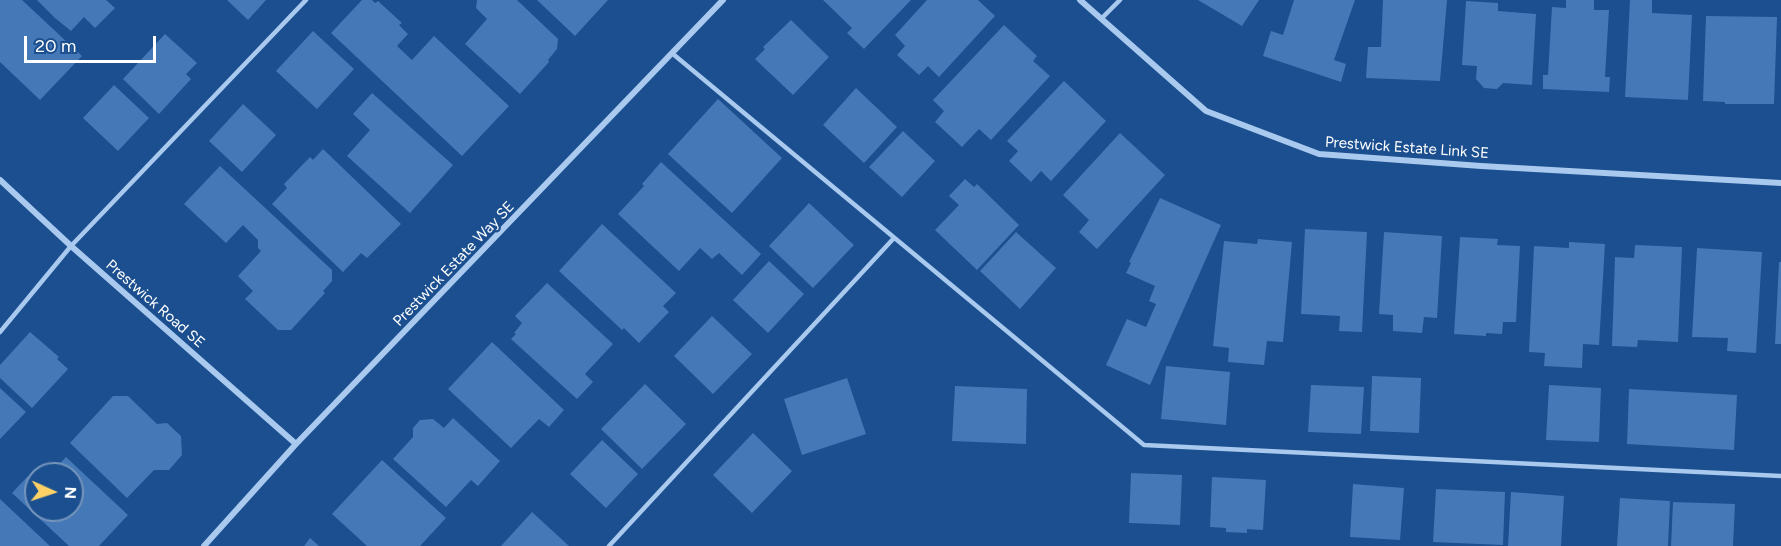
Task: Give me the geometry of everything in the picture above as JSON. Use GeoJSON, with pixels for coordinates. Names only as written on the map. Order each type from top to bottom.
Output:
{"type":"FeatureCollection","features":[{"type":"Feature","properties":{"kind":"street","name":"Prestwick Estate Way SE"},"geometry":{"type":"LineString","coordinates":[[204,546],[296,444],[723,0]]}},
{"type":"Feature","properties":{"kind":"street","name":"Prestwick Estate Link SE"},"geometry":{"type":"LineString","coordinates":[[1080,0],[1206,111],[1318,154],[1781,183]]}},
{"type":"Feature","properties":{"kind":"street","name":"Prestwick Road SE"},"geometry":{"type":"LineString","coordinates":[[0,180],[71,246],[296,444]]}},
{"type":"Feature","properties":{"kind":"lane"},"geometry":{"type":"LineString","coordinates":[[0,332],[71,246],[306,0]]}},
{"type":"Feature","properties":{"kind":"lane"},"geometry":{"type":"LineString","coordinates":[[1101,19],[1120,0]]}},
{"type":"Feature","properties":{"kind":"lane"},"geometry":{"type":"LineString","coordinates":[[673,54],[1144,446],[1781,476]]}},
{"type":"Feature","properties":{"kind":"lane"},"geometry":{"type":"LineString","coordinates":[[609,546],[894,238]]}},
{"type":"Feature","properties":{"kind":"building"},"geometry":{"type":"Polygon","coordinates":[[[0,0],[22,0],[82,56],[40,100],[0,62],[0,0]]]}},
{"type":"Feature","properties":{"kind":"building"},"geometry":{"type":"Polygon","coordinates":[[[37,0],[106,0],[115,8],[95,28],[84,17],[71,31],[37,0]]]}},
{"type":"Feature","properties":{"kind":"building"},"geometry":{"type":"Polygon","coordinates":[[[227,0],[266,0],[248,20],[227,0]]]}},
{"type":"Feature","properties":{"kind":"building"},"geometry":{"type":"Polygon","coordinates":[[[362,0],[372,0],[375,3],[378,1],[402,23],[399,25],[408,34],[397,46],[412,60],[434,36],[509,106],[462,156],[331,33],[362,0]]]}},
{"type":"Feature","properties":{"kind":"building"},"geometry":{"type":"Polygon","coordinates":[[[477,0],[517,0],[558,39],[557,49],[548,60],[549,62],[520,94],[465,44],[487,19],[476,8],[477,0]]]}},
{"type":"Feature","properties":{"kind":"building"},"geometry":{"type":"Polygon","coordinates":[[[537,0],[608,0],[575,36],[537,0]]]}},
{"type":"Feature","properties":{"kind":"building"},"geometry":{"type":"Polygon","coordinates":[[[823,0],[911,0],[864,49],[847,33],[852,28],[823,0]]]}},
{"type":"Feature","properties":{"kind":"building"},"geometry":{"type":"Polygon","coordinates":[[[927,0],[978,0],[995,16],[939,77],[928,66],[919,75],[897,55],[905,46],[895,35],[927,0]]]}},
{"type":"Feature","properties":{"kind":"building"},"geometry":{"type":"Polygon","coordinates":[[[1198,0],[1259,0],[1242,26],[1198,0]]]}},
{"type":"Feature","properties":{"kind":"building"},"geometry":{"type":"Polygon","coordinates":[[[1294,0],[1355,0],[1334,60],[1346,64],[1341,82],[1263,56],[1271,31],[1283,35],[1294,0]]]}},
{"type":"Feature","properties":{"kind":"building"},"geometry":{"type":"Polygon","coordinates":[[[1383,0],[1447,0],[1440,81],[1366,78],[1368,47],[1381,47],[1383,0]]]}},
{"type":"Feature","properties":{"kind":"building"},"geometry":{"type":"Polygon","coordinates":[[[1566,0],[1594,0],[1594,10],[1609,10],[1605,77],[1610,77],[1609,92],[1543,89],[1543,75],[1548,75],[1552,7],[1566,8],[1566,0]]]}},
{"type":"Feature","properties":{"kind":"building"},"geometry":{"type":"Polygon","coordinates":[[[1630,0],[1652,0],[1652,13],[1692,15],[1688,100],[1625,97],[1630,0]]]}},
{"type":"Feature","properties":{"kind":"building"},"geometry":{"type":"Polygon","coordinates":[[[1466,1],[1498,3],[1498,11],[1536,14],[1532,85],[1503,83],[1497,89],[1484,88],[1476,79],[1477,66],[1462,65],[1466,1]]]}},
{"type":"Feature","properties":{"kind":"building"},"geometry":{"type":"Polygon","coordinates":[[[1706,16],[1777,17],[1774,104],[1725,104],[1725,102],[1703,101],[1706,16]]]}},
{"type":"Feature","properties":{"kind":"building"},"geometry":{"type":"Polygon","coordinates":[[[791,20],[829,57],[793,95],[755,59],[765,49],[763,47],[791,20]]]}},
{"type":"Feature","properties":{"kind":"building"},"geometry":{"type":"Polygon","coordinates":[[[1004,25],[1037,56],[1033,61],[1050,76],[991,140],[979,129],[962,147],[935,122],[944,111],[933,100],[1004,25]]]}},
{"type":"Feature","properties":{"kind":"building"},"geometry":{"type":"Polygon","coordinates":[[[313,31],[354,69],[317,109],[276,71],[313,31]]]}},
{"type":"Feature","properties":{"kind":"building"},"geometry":{"type":"Polygon","coordinates":[[[165,34],[197,63],[186,74],[191,79],[159,114],[123,79],[165,34]]]}},
{"type":"Feature","properties":{"kind":"building"},"geometry":{"type":"Polygon","coordinates":[[[1064,81],[1106,121],[1051,181],[1041,171],[1031,182],[1009,161],[1018,151],[1007,141],[1064,81]]]}},
{"type":"Feature","properties":{"kind":"building"},"geometry":{"type":"Polygon","coordinates":[[[114,85],[149,118],[118,151],[83,118],[114,85]]]}},
{"type":"Feature","properties":{"kind":"building"},"geometry":{"type":"Polygon","coordinates":[[[856,88],[897,127],[864,163],[823,125],[856,88]]]}},
{"type":"Feature","properties":{"kind":"building"},"geometry":{"type":"Polygon","coordinates":[[[372,93],[453,165],[410,213],[347,156],[370,130],[353,114],[372,93]]]}},
{"type":"Feature","properties":{"kind":"building"},"geometry":{"type":"Polygon","coordinates":[[[718,99],[782,158],[732,213],[668,154],[718,99]]]}},
{"type":"Feature","properties":{"kind":"building"},"geometry":{"type":"Polygon","coordinates":[[[243,104],[276,135],[242,172],[209,141],[243,104]]]}},
{"type":"Feature","properties":{"kind":"building"},"geometry":{"type":"Polygon","coordinates":[[[903,131],[935,161],[902,197],[869,167],[903,131]]]}},
{"type":"Feature","properties":{"kind":"building"},"geometry":{"type":"Polygon","coordinates":[[[1120,133],[1165,175],[1097,249],[1079,232],[1089,220],[1063,195],[1120,133]]]}},
{"type":"Feature","properties":{"kind":"building"},"geometry":{"type":"Polygon","coordinates":[[[323,149],[401,224],[367,258],[361,253],[343,272],[272,204],[287,188],[284,184],[310,157],[313,160],[323,149]]]}},
{"type":"Feature","properties":{"kind":"building"},"geometry":{"type":"Polygon","coordinates":[[[661,162],[761,254],[742,275],[719,253],[712,259],[700,248],[679,271],[618,214],[644,186],[642,184],[661,162]]]}},
{"type":"Feature","properties":{"kind":"building"},"geometry":{"type":"Polygon","coordinates":[[[220,166],[332,270],[332,281],[323,291],[325,293],[291,330],[278,330],[245,299],[253,291],[238,276],[261,251],[258,248],[258,240],[243,225],[226,243],[184,204],[220,166]]]}},
{"type":"Feature","properties":{"kind":"building"},"geometry":{"type":"Polygon","coordinates":[[[965,179],[974,187],[977,184],[1019,225],[977,270],[935,230],[959,205],[949,196],[965,179]]]}},
{"type":"Feature","properties":{"kind":"building"},"geometry":{"type":"Polygon","coordinates":[[[1160,198],[1221,225],[1150,385],[1106,365],[1127,319],[1146,327],[1156,304],[1149,301],[1155,286],[1126,273],[1131,263],[1129,262],[1160,198]]]}},
{"type":"Feature","properties":{"kind":"building"},"geometry":{"type":"Polygon","coordinates":[[[809,203],[854,245],[813,288],[769,246],[809,203]]]}},
{"type":"Feature","properties":{"kind":"building"},"geometry":{"type":"Polygon","coordinates":[[[602,224],[676,293],[663,306],[669,312],[639,343],[559,271],[602,224]]]}},
{"type":"Feature","properties":{"kind":"building"},"geometry":{"type":"Polygon","coordinates":[[[1305,229],[1367,232],[1362,332],[1339,331],[1340,316],[1301,314],[1305,229]]]}},
{"type":"Feature","properties":{"kind":"building"},"geometry":{"type":"Polygon","coordinates":[[[1016,232],[1056,268],[1020,309],[980,271],[1016,232]]]}},
{"type":"Feature","properties":{"kind":"building"},"geometry":{"type":"Polygon","coordinates":[[[1384,232],[1442,236],[1437,318],[1424,317],[1422,333],[1393,331],[1393,315],[1379,314],[1384,232]]]}},
{"type":"Feature","properties":{"kind":"building"},"geometry":{"type":"Polygon","coordinates":[[[1460,237],[1498,239],[1497,245],[1520,246],[1516,322],[1503,322],[1502,334],[1486,333],[1486,336],[1454,334],[1460,237]]]}},
{"type":"Feature","properties":{"kind":"building"},"geometry":{"type":"Polygon","coordinates":[[[1258,239],[1292,242],[1283,342],[1267,341],[1264,365],[1228,362],[1229,348],[1213,346],[1224,241],[1257,244],[1258,239]]]}},
{"type":"Feature","properties":{"kind":"building"},"geometry":{"type":"Polygon","coordinates":[[[1569,242],[1605,244],[1599,345],[1583,344],[1582,368],[1544,366],[1545,353],[1529,352],[1534,246],[1569,248],[1569,242]]]}},
{"type":"Feature","properties":{"kind":"building"},"geometry":{"type":"Polygon","coordinates":[[[1635,245],[1682,247],[1678,342],[1638,340],[1637,347],[1612,346],[1615,257],[1634,258],[1635,245]]]}},
{"type":"Feature","properties":{"kind":"building"},"geometry":{"type":"Polygon","coordinates":[[[1697,248],[1762,252],[1756,353],[1727,351],[1728,338],[1692,337],[1697,248]]]}},
{"type":"Feature","properties":{"kind":"building"},"geometry":{"type":"Polygon","coordinates":[[[769,261],[804,294],[768,333],[733,300],[769,261]]]}},
{"type":"Feature","properties":{"kind":"building"},"geometry":{"type":"Polygon","coordinates":[[[1779,262],[1781,262],[1781,344],[1775,344],[1779,262]]]}},
{"type":"Feature","properties":{"kind":"building"},"geometry":{"type":"Polygon","coordinates":[[[547,283],[613,344],[585,374],[593,382],[577,399],[511,339],[522,323],[515,316],[547,283]]]}},
{"type":"Feature","properties":{"kind":"building"},"geometry":{"type":"Polygon","coordinates":[[[712,316],[752,354],[713,394],[674,356],[712,316]]]}},
{"type":"Feature","properties":{"kind":"building"},"geometry":{"type":"Polygon","coordinates":[[[30,332],[59,357],[57,359],[68,369],[32,408],[0,378],[0,365],[30,332]]]}},
{"type":"Feature","properties":{"kind":"building"},"geometry":{"type":"Polygon","coordinates":[[[492,342],[564,410],[549,427],[539,419],[511,448],[448,389],[492,342]]]}},
{"type":"Feature","properties":{"kind":"building"},"geometry":{"type":"Polygon","coordinates":[[[1166,366],[1230,372],[1226,425],[1161,419],[1166,366]]]}},
{"type":"Feature","properties":{"kind":"building"},"geometry":{"type":"Polygon","coordinates":[[[1372,376],[1421,378],[1419,433],[1370,431],[1372,376]]]}},
{"type":"Feature","properties":{"kind":"building"},"geometry":{"type":"Polygon","coordinates":[[[847,378],[866,434],[802,455],[784,399],[847,378]]]}},
{"type":"Feature","properties":{"kind":"building"},"geometry":{"type":"Polygon","coordinates":[[[645,384],[686,424],[642,469],[601,429],[645,384]]]}},
{"type":"Feature","properties":{"kind":"building"},"geometry":{"type":"Polygon","coordinates":[[[1311,385],[1364,387],[1361,434],[1308,432],[1311,385]]]}},
{"type":"Feature","properties":{"kind":"building"},"geometry":{"type":"Polygon","coordinates":[[[1549,385],[1601,388],[1599,442],[1546,440],[1549,385]]]}},
{"type":"Feature","properties":{"kind":"building"},"geometry":{"type":"Polygon","coordinates":[[[955,386],[1027,389],[1026,444],[952,441],[955,386]]]}},
{"type":"Feature","properties":{"kind":"building"},"geometry":{"type":"Polygon","coordinates":[[[0,388],[26,412],[0,439],[0,388]]]}},
{"type":"Feature","properties":{"kind":"building"},"geometry":{"type":"Polygon","coordinates":[[[1629,389],[1737,395],[1734,450],[1627,444],[1629,389]]]}},
{"type":"Feature","properties":{"kind":"building"},"geometry":{"type":"Polygon","coordinates":[[[113,396],[128,396],[157,424],[167,423],[181,436],[182,455],[169,470],[154,470],[127,498],[70,443],[113,396]]]}},
{"type":"Feature","properties":{"kind":"building"},"geometry":{"type":"Polygon","coordinates":[[[453,418],[500,461],[478,486],[471,480],[446,507],[393,459],[413,437],[413,428],[420,420],[433,419],[444,428],[453,418]]]}},
{"type":"Feature","properties":{"kind":"building"},"geometry":{"type":"Polygon","coordinates":[[[753,433],[792,471],[752,513],[713,475],[753,433]]]}},
{"type":"Feature","properties":{"kind":"building"},"geometry":{"type":"Polygon","coordinates":[[[602,440],[638,474],[606,508],[570,474],[602,440]]]}},
{"type":"Feature","properties":{"kind":"building"},"geometry":{"type":"Polygon","coordinates":[[[66,457],[71,462],[61,462],[66,457]]]}},
{"type":"Feature","properties":{"kind":"building"},"geometry":{"type":"Polygon","coordinates":[[[382,460],[446,518],[420,546],[367,546],[332,514],[382,460]]]}},
{"type":"Feature","properties":{"kind":"building"},"geometry":{"type":"Polygon","coordinates":[[[1131,473],[1182,475],[1180,525],[1129,523],[1131,473]]]}},
{"type":"Feature","properties":{"kind":"building"},"geometry":{"type":"Polygon","coordinates":[[[84,474],[128,515],[99,546],[69,546],[43,522],[84,522],[84,474]]]}},
{"type":"Feature","properties":{"kind":"building"},"geometry":{"type":"Polygon","coordinates":[[[1212,477],[1266,480],[1263,530],[1247,529],[1247,533],[1226,532],[1226,528],[1210,527],[1212,477]]]}},
{"type":"Feature","properties":{"kind":"building"},"geometry":{"type":"Polygon","coordinates":[[[24,480],[24,504],[12,493],[24,480]]]}},
{"type":"Feature","properties":{"kind":"building"},"geometry":{"type":"Polygon","coordinates":[[[1353,484],[1404,488],[1400,540],[1350,537],[1353,484]]]}},
{"type":"Feature","properties":{"kind":"building"},"geometry":{"type":"Polygon","coordinates":[[[1436,489],[1505,492],[1503,545],[1433,542],[1436,489]]]}},
{"type":"Feature","properties":{"kind":"building"},"geometry":{"type":"Polygon","coordinates":[[[1511,492],[1564,496],[1561,546],[1508,546],[1511,492]]]}},
{"type":"Feature","properties":{"kind":"building"},"geometry":{"type":"Polygon","coordinates":[[[1620,498],[1670,501],[1668,546],[1617,546],[1620,498]]]}},
{"type":"Feature","properties":{"kind":"building"},"geometry":{"type":"Polygon","coordinates":[[[0,499],[50,546],[0,546],[0,499]]]}},
{"type":"Feature","properties":{"kind":"building"},"geometry":{"type":"Polygon","coordinates":[[[1673,502],[1735,504],[1733,546],[1671,546],[1673,502]]]}},
{"type":"Feature","properties":{"kind":"building"},"geometry":{"type":"Polygon","coordinates":[[[532,512],[569,546],[501,546],[532,512]]]}},
{"type":"Feature","properties":{"kind":"building"},"geometry":{"type":"Polygon","coordinates":[[[310,538],[319,546],[304,546],[310,538]]]}}]}
